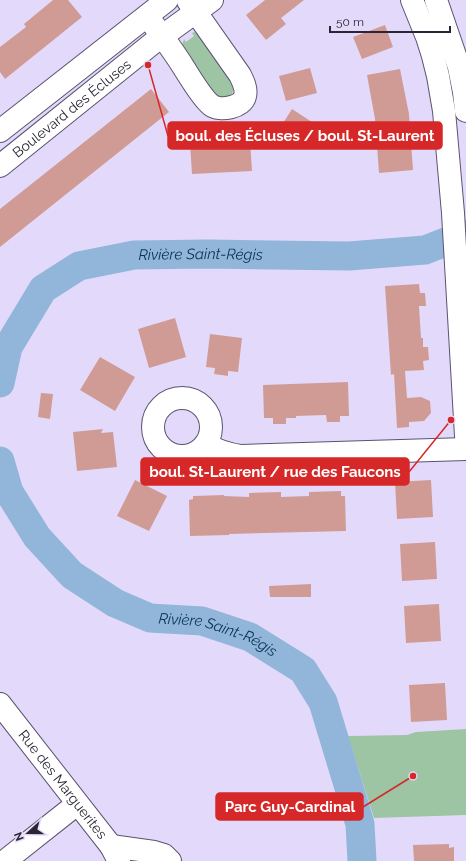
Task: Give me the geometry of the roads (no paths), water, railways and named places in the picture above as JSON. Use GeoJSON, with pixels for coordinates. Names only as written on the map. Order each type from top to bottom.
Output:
{"type":"FeatureCollection","features":[{"type":"Feature","properties":{"kind":"street","name":"Boulevard des Écluses"},"geometry":{"type":"LineString","coordinates":[[0,131],[167,0]]}},
{"type":"Feature","properties":{"kind":"street"},"geometry":{"type":"LineString","coordinates":[[412,0],[427,37],[442,94],[456,260],[466,436]]}},
{"type":"Feature","properties":{"kind":"street"},"geometry":{"type":"LineString","coordinates":[[436,0],[459,45],[466,111]]}},
{"type":"Feature","properties":{"kind":"street","name":"Boulevard des Écluses"},"geometry":{"type":"LineString","coordinates":[[0,166],[162,36],[198,4],[243,81],[246,95],[244,100],[240,104],[232,107],[218,108],[211,105],[200,92],[175,53],[162,36],[147,16]]}},
{"type":"Feature","properties":{"kind":"street"},"geometry":{"type":"LineString","coordinates":[[206,444],[218,451],[241,456],[466,449]]}},
{"type":"Feature","properties":{"kind":"street","name":"Rue des Marguerites"},"geometry":{"type":"LineString","coordinates":[[0,704],[115,853],[154,852],[164,855],[170,861]]}},
{"type":"Feature","properties":{"kind":"street"},"geometry":{"type":"LineString","coordinates":[[5,861],[77,804]]}},
{"type":"Feature","properties":{"kind":"waterway","name":"Rivière Saint-Régis"},"geometry":{"type":"LineString","coordinates":[[0,383],[8,347],[43,289],[79,266],[134,255],[207,254],[349,256],[425,250],[466,234]]}},
{"type":"Feature","properties":{"kind":"waterway","name":"Rivière Saint-Régis"},"geometry":{"type":"LineString","coordinates":[[0,461],[9,492],[37,537],[72,575],[115,603],[150,618],[202,621],[250,637],[303,670],[323,702],[360,824],[362,861]]}},
{"type":"Feature","properties":{"kind":"place","name":"boul. des Écluses / boul. St-Laurent"},"geometry":{"type":"Point","coordinates":[148,65]}},
{"type":"Feature","properties":{"kind":"place","name":"boul. St-Laurent / rue des Faucons"},"geometry":{"type":"Point","coordinates":[451,420]}},
{"type":"Feature","properties":{"kind":"place","name":"Parc Guy-Cardinal"},"geometry":{"type":"Point","coordinates":[413,776]}}]}
